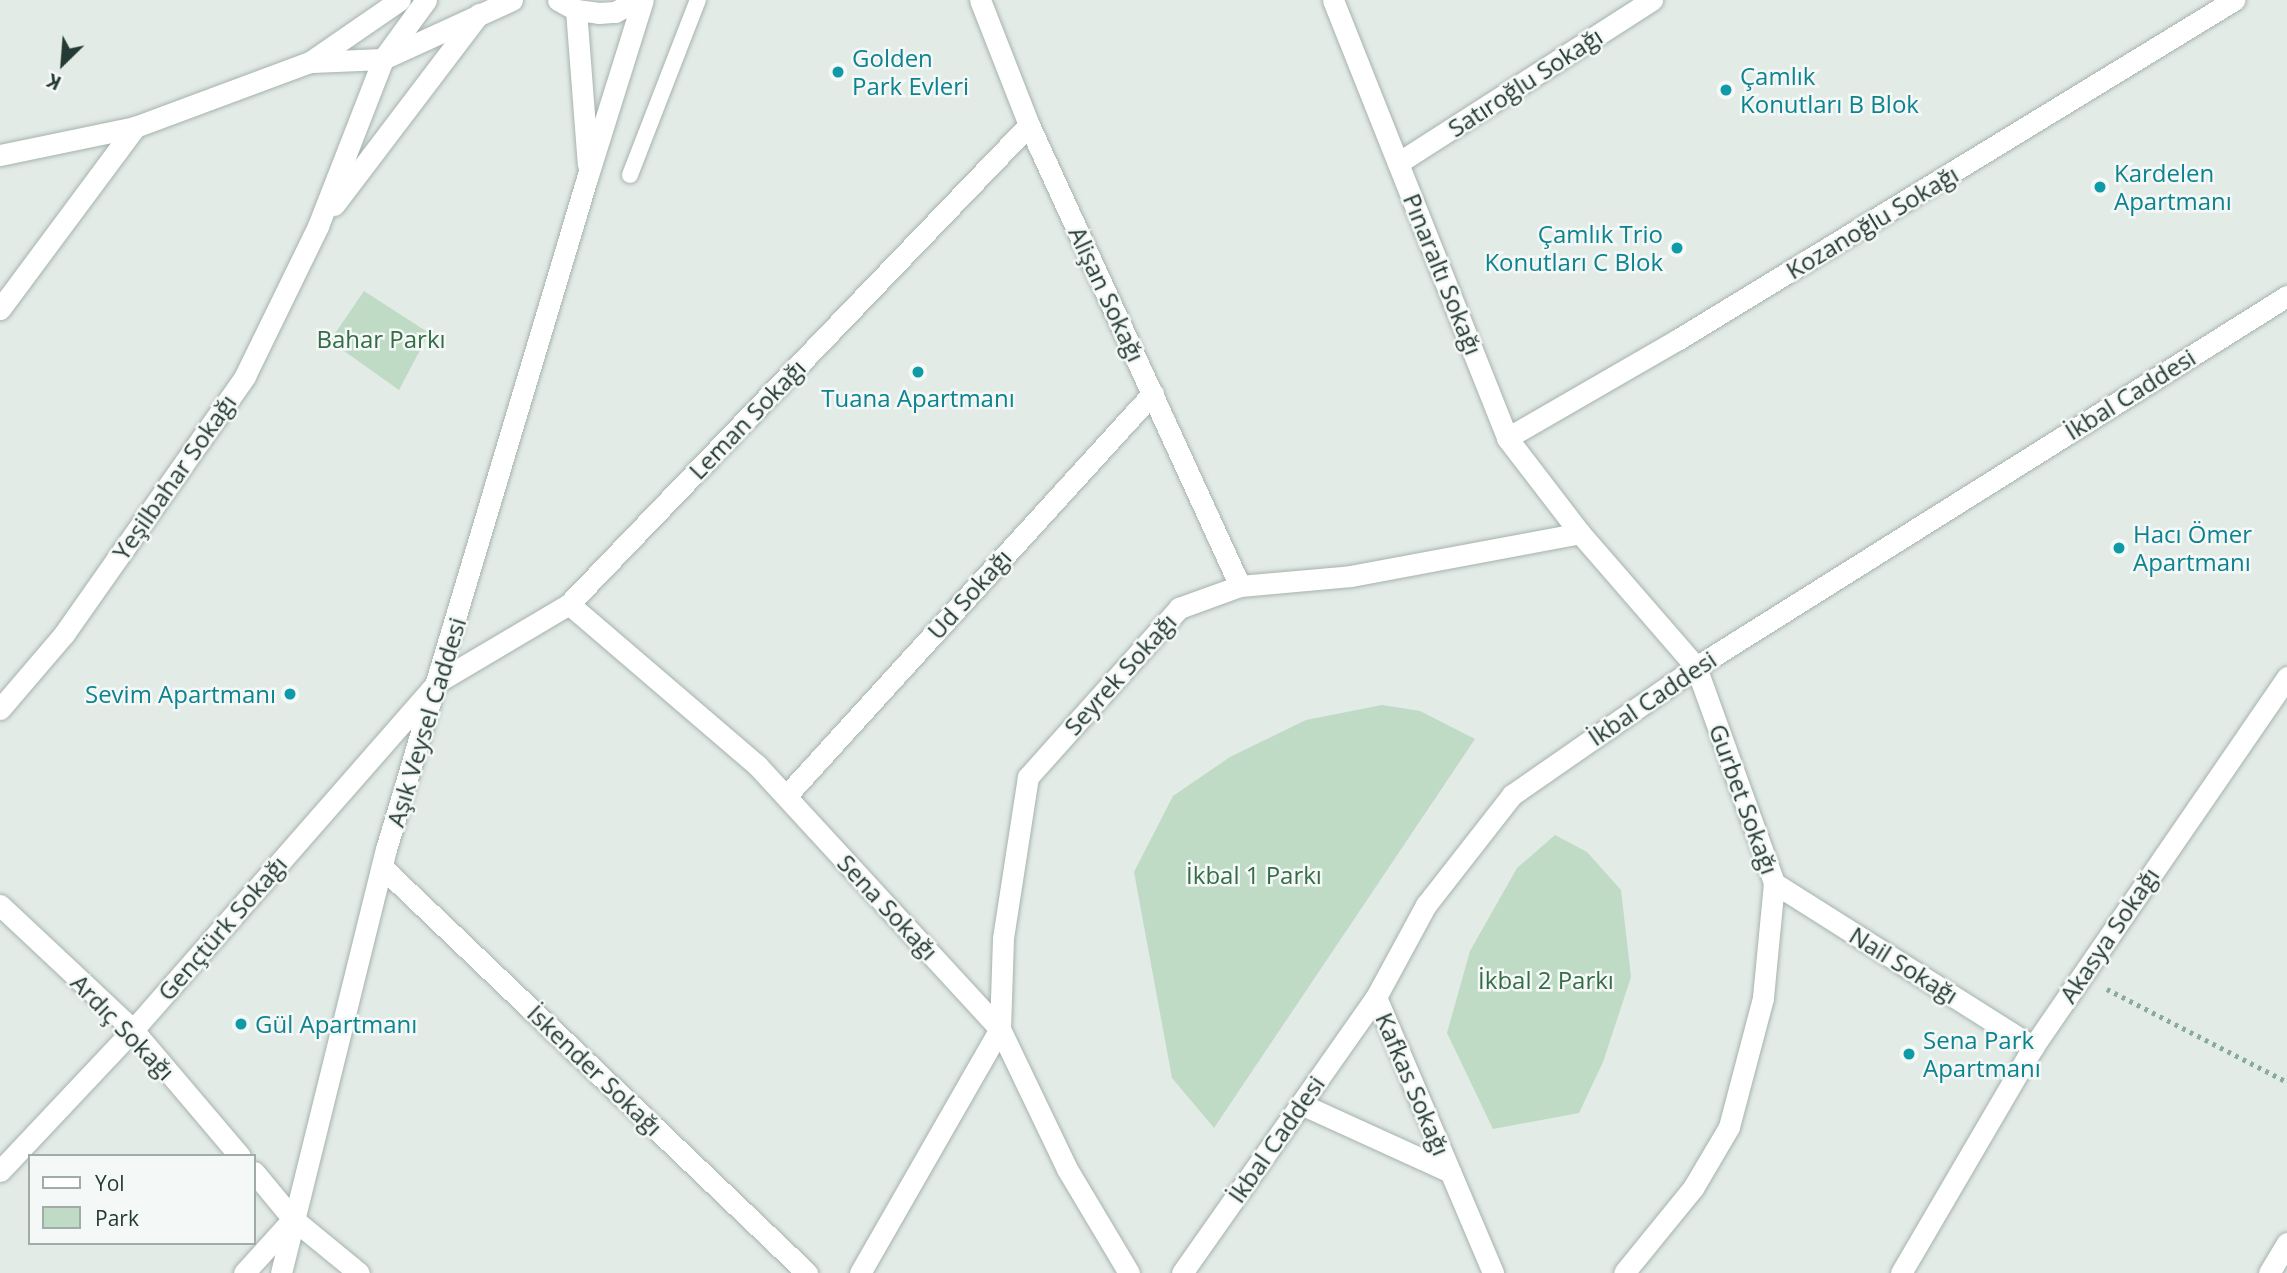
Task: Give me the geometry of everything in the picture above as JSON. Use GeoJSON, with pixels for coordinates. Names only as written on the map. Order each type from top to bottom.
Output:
{"type":"FeatureCollection","features":[{"type":"Feature","properties":{"kind":"street"},"geometry":{"type":"LineString","coordinates":[[0,155],[135,127],[310,62],[400,0]]}},
{"type":"Feature","properties":{"kind":"street","name":"Yeşilbahar Sokağı"},"geometry":{"type":"LineString","coordinates":[[0,709],[64,634],[245,376],[318,226],[383,59],[426,0]]}},
{"type":"Feature","properties":{"kind":"street"},"geometry":{"type":"LineString","coordinates":[[310,62],[383,59],[512,0]]}},
{"type":"Feature","properties":{"kind":"street"},"geometry":{"type":"LineString","coordinates":[[567,5],[615,12],[640,0]]}},
{"type":"Feature","properties":{"kind":"street","name":"Aşık Veysel Caddesi"},"geometry":{"type":"LineString","coordinates":[[281,1273],[382,867],[640,0]]}},
{"type":"Feature","properties":{"kind":"street","name":"Alişan Sokağı"},"geometry":{"type":"LineString","coordinates":[[980,0],[1029,125],[1240,586]]}},
{"type":"Feature","properties":{"kind":"street","name":"Pınaraltı Sokağı"},"geometry":{"type":"LineString","coordinates":[[1333,0],[1507,438],[1580,533]]}},
{"type":"Feature","properties":{"kind":"street","name":"Satıroğlu Sokağı"},"geometry":{"type":"LineString","coordinates":[[1398,163],[1652,0]]}},
{"type":"Feature","properties":{"kind":"street","name":"Kozanoğlu Sokağı"},"geometry":{"type":"LineString","coordinates":[[1507,438],[1689,333],[2234,0]]}},
{"type":"Feature","properties":{"kind":"street","name":"Aşık Veysel Caddesi"},"geometry":{"type":"LineString","coordinates":[[567,5],[588,175]]}},
{"type":"Feature","properties":{"kind":"street","name":"Yeşilbahar Sokağı"},"geometry":{"type":"LineString","coordinates":[[318,226],[479,14]]}},
{"type":"Feature","properties":{"kind":"street","name":"Leman Sokağı"},"geometry":{"type":"LineString","coordinates":[[439,681],[569,604],[1029,125]]}},
{"type":"Feature","properties":{"kind":"street"},"geometry":{"type":"LineString","coordinates":[[0,309],[135,127]]}},
{"type":"Feature","properties":{"kind":"street","name":"İkbal Caddesi"},"geometry":{"type":"LineString","coordinates":[[1182,1273],[1376,997],[1426,905],[1512,795],[1696,667],[2287,296]]}},
{"type":"Feature","properties":{"kind":"street","name":"Ud Sokağı"},"geometry":{"type":"LineString","coordinates":[[786,796],[1153,393]]}},
{"type":"Feature","properties":{"kind":"street"},"geometry":{"type":"LineString","coordinates":[[1580,533],[1696,667]]}},
{"type":"Feature","properties":{"kind":"street","name":"Seyrek Sokağı"},"geometry":{"type":"LineString","coordinates":[[860,1273],[1000,1029],[1003,938],[1028,777],[1179,608],[1240,586],[1351,576],[1580,533]]}},
{"type":"Feature","properties":{"kind":"street","name":"Sena Sokağı"},"geometry":{"type":"LineString","coordinates":[[569,604],[695,709],[786,796],[1000,1029],[1067,1169],[1129,1273]]}},
{"type":"Feature","properties":{"kind":"street","name":"Gurbet Sokağı"},"geometry":{"type":"LineString","coordinates":[[1624,1273],[1693,1188],[1729,1127],[1763,998],[1774,883],[1696,667]]}},
{"type":"Feature","properties":{"kind":"street","name":"Akasya Sokağı"},"geometry":{"type":"LineString","coordinates":[[1900,1273],[2033,1047],[2287,677]]}},
{"type":"Feature","properties":{"kind":"street","name":"Gençtürk Sokağı"},"geometry":{"type":"LineString","coordinates":[[0,1171],[133,1030],[439,681]]}},
{"type":"Feature","properties":{"kind":"street","name":"İskender Sokağı"},"geometry":{"type":"LineString","coordinates":[[382,867],[807,1273]]}},
{"type":"Feature","properties":{"kind":"street","name":"Nail Sokağı"},"geometry":{"type":"LineString","coordinates":[[1774,883],[2033,1047]]}},
{"type":"Feature","properties":{"kind":"street","name":"Ardıç Sokağı"},"geometry":{"type":"LineString","coordinates":[[0,905],[133,1030],[238,1154]]}},
{"type":"Feature","properties":{"kind":"street","name":"Kafkas Sokağı"},"geometry":{"type":"LineString","coordinates":[[1376,997],[1493,1273]]}},
{"type":"Feature","properties":{"kind":"street","name":"Kafkas Sokağı"},"geometry":{"type":"LineString","coordinates":[[1301,1104],[1450,1172]]}},
{"type":"Feature","properties":{"kind":"street"},"geometry":{"type":"LineString","coordinates":[[256,1174],[293,1219],[359,1273]]}},
{"type":"Feature","properties":{"kind":"street"},"geometry":{"type":"LineString","coordinates":[[244,1273],[293,1219]]}},
{"type":"Feature","properties":{"kind":"street"},"geometry":{"type":"LineString","coordinates":[[2269,1273],[2287,1243]]}},
{"type":"Feature","properties":{"kind":"lane"},"geometry":{"type":"LineString","coordinates":[[630,175],[698,0]]}},
{"type":"Feature","properties":{"kind":"path"},"geometry":{"type":"LineString","coordinates":[[2081,976],[2287,1082]]}},
{"type":"Feature","properties":{"kind":"green space","name":"Bahar Parkı"},"geometry":{"type":"Polygon","coordinates":[[[364,291],[429,333],[399,390],[330,341],[364,291]]]}},
{"type":"Feature","properties":{"kind":"green space","name":"İkbal 1 Parkı"},"geometry":{"type":"Polygon","coordinates":[[[1382,705],[1420,711],[1475,739],[1214,1128],[1172,1078],[1134,872],[1173,796],[1230,757],[1306,720],[1382,705]]]}},
{"type":"Feature","properties":{"kind":"green space","name":"İkbal 2 Parkı"},"geometry":{"type":"Polygon","coordinates":[[[1555,835],[1587,852],[1621,890],[1631,977],[1603,1062],[1579,1113],[1493,1129],[1447,1033],[1470,951],[1517,868],[1555,835]]]}},
{"type":"Feature","properties":{"kind":"place","name":"Golden Park Evleri"},"geometry":{"type":"Point","coordinates":[838,72]}},
{"type":"Feature","properties":{"kind":"place","name":"Çamlık Konutları B Blok"},"geometry":{"type":"Point","coordinates":[1726,90]}},
{"type":"Feature","properties":{"kind":"place","name":"Kardelen Apartmanı"},"geometry":{"type":"Point","coordinates":[2100,187]}},
{"type":"Feature","properties":{"kind":"place","name":"Çamlık Trio Konutları C Blok"},"geometry":{"type":"Point","coordinates":[1677,248]}},
{"type":"Feature","properties":{"kind":"place","name":"Tuana Apartmanı"},"geometry":{"type":"Point","coordinates":[918,372]}},
{"type":"Feature","properties":{"kind":"place","name":"Hacı Ömer Apartmanı"},"geometry":{"type":"Point","coordinates":[2119,548]}},
{"type":"Feature","properties":{"kind":"place","name":"Sevim Apartmanı"},"geometry":{"type":"Point","coordinates":[290,694]}},
{"type":"Feature","properties":{"kind":"place","name":"Gül Apartmanı"},"geometry":{"type":"Point","coordinates":[241,1024]}},
{"type":"Feature","properties":{"kind":"place","name":"Sena Park Apartmanı"},"geometry":{"type":"Point","coordinates":[1909,1054]}}]}
